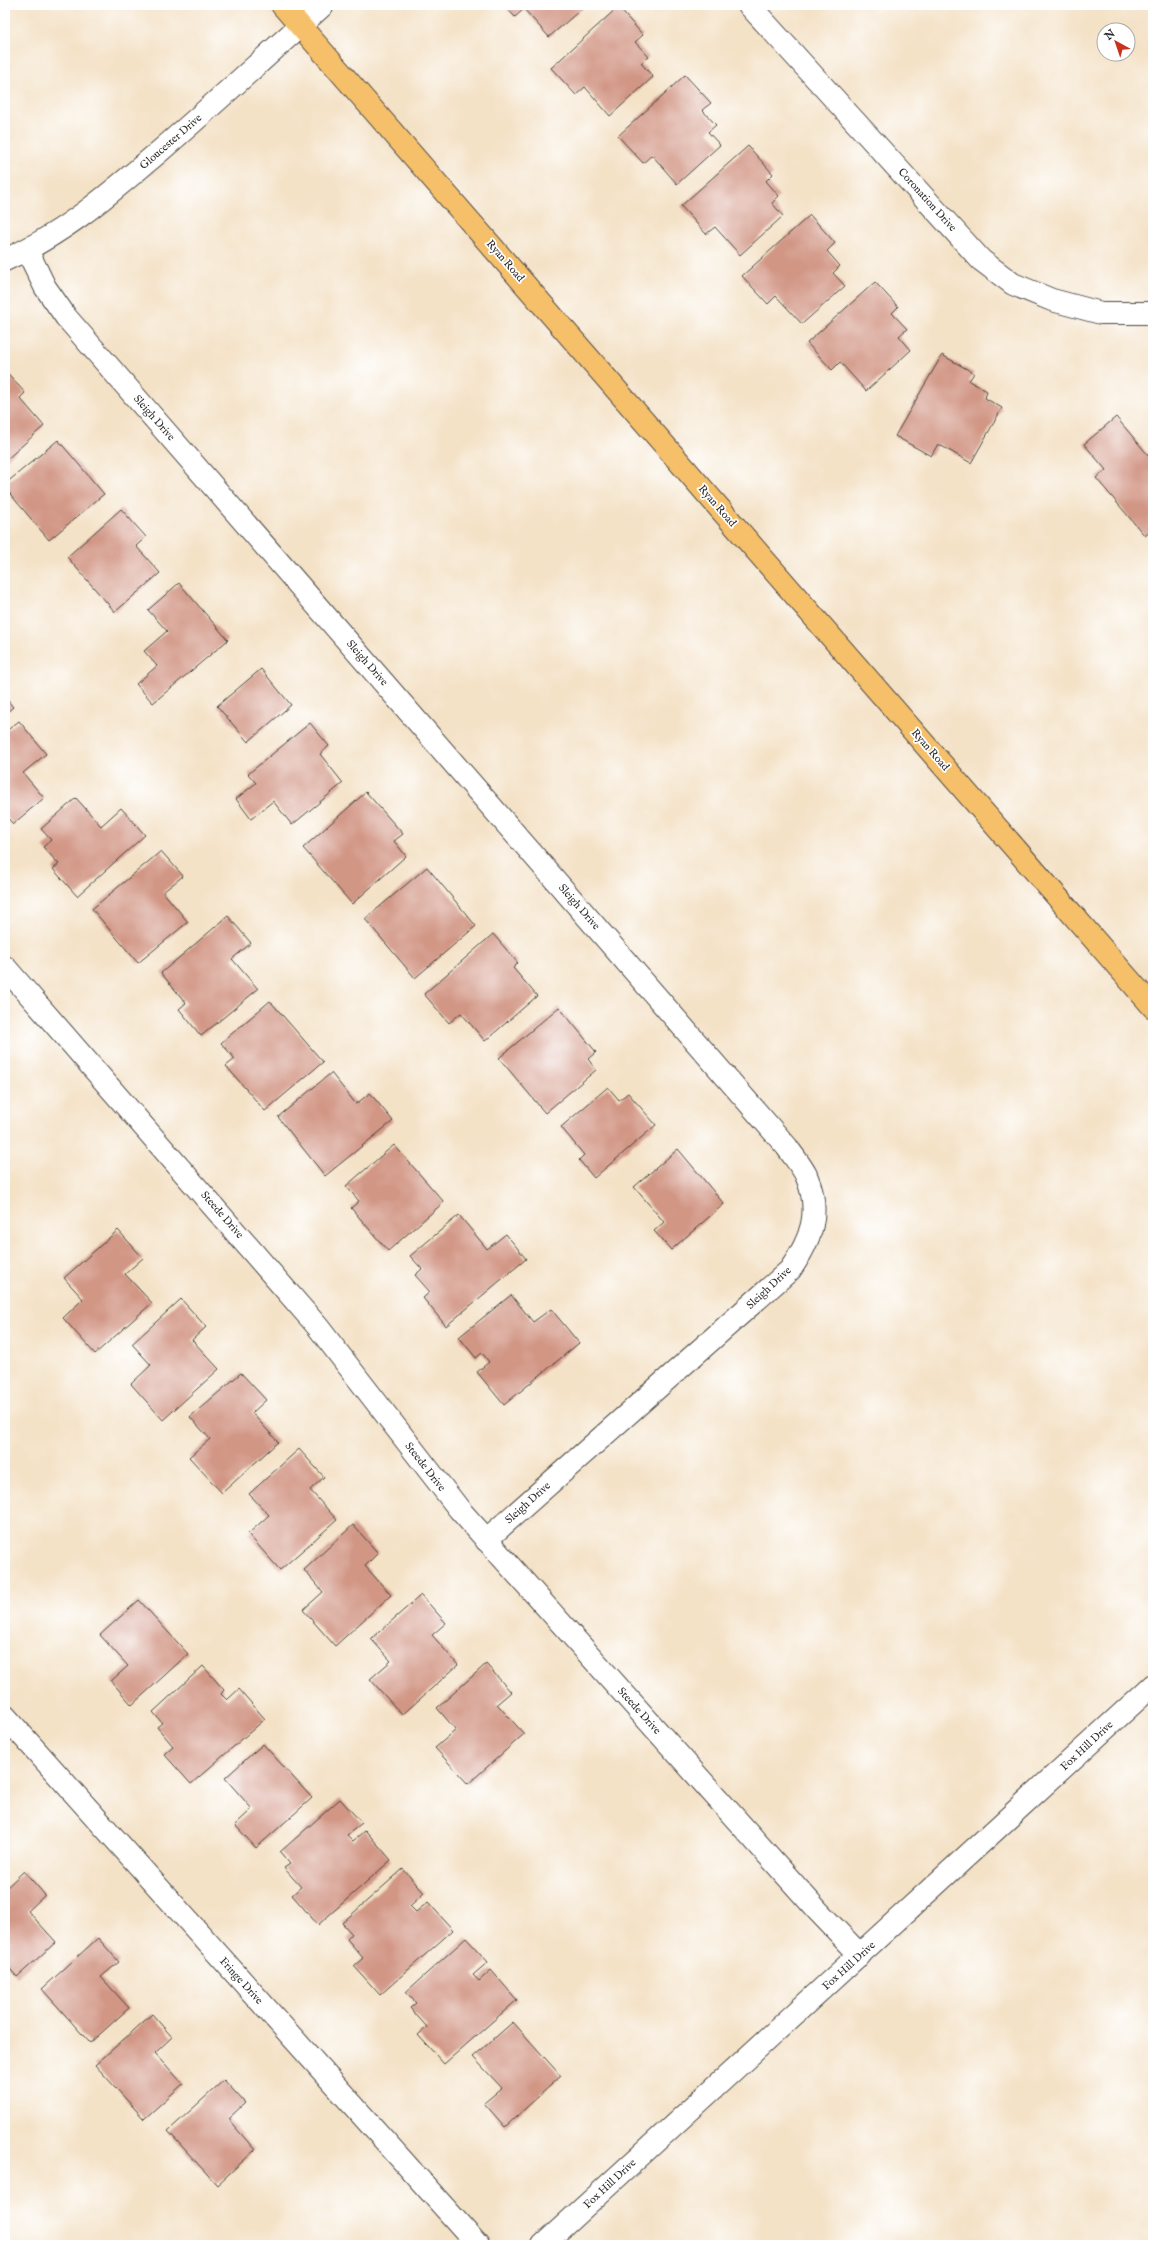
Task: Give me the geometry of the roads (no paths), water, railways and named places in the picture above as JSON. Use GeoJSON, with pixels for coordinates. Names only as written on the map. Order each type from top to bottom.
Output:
{"type":"FeatureCollection","features":[{"type":"Feature","properties":{"kind":"main road","name":"Ryan Road"},"geometry":{"type":"LineString","coordinates":[[282,5],[1153,1007]]}},
{"type":"Feature","properties":{"kind":"street","name":"Gloucester Drive"},"geometry":{"type":"LineString","coordinates":[[5,260],[27,250],[66,227],[102,201],[232,89],[323,5]]}},
{"type":"Feature","properties":{"kind":"street","name":"Coronation Drive"},"geometry":{"type":"LineString","coordinates":[[749,5],[981,260],[1013,284],[1052,300],[1101,313],[1153,313]]}},
{"type":"Feature","properties":{"kind":"street","name":"Sleigh Drive"},"geometry":{"type":"LineString","coordinates":[[27,250],[46,287],[66,317],[787,1147],[805,1175],[811,1193],[813,1216],[810,1238],[790,1270],[486,1540]]}},
{"type":"Feature","properties":{"kind":"street","name":"Steede Drive"},"geometry":{"type":"LineString","coordinates":[[5,966],[12,989],[318,1327],[433,1478],[486,1540],[860,1955]]}},
{"type":"Feature","properties":{"kind":"street","name":"Fox Hill Drive"},"geometry":{"type":"LineString","coordinates":[[544,2245],[1153,1685]]}},
{"type":"Feature","properties":{"kind":"street","name":"Fringe Drive"},"geometry":{"type":"LineString","coordinates":[[5,1716],[478,2245]]}}]}
